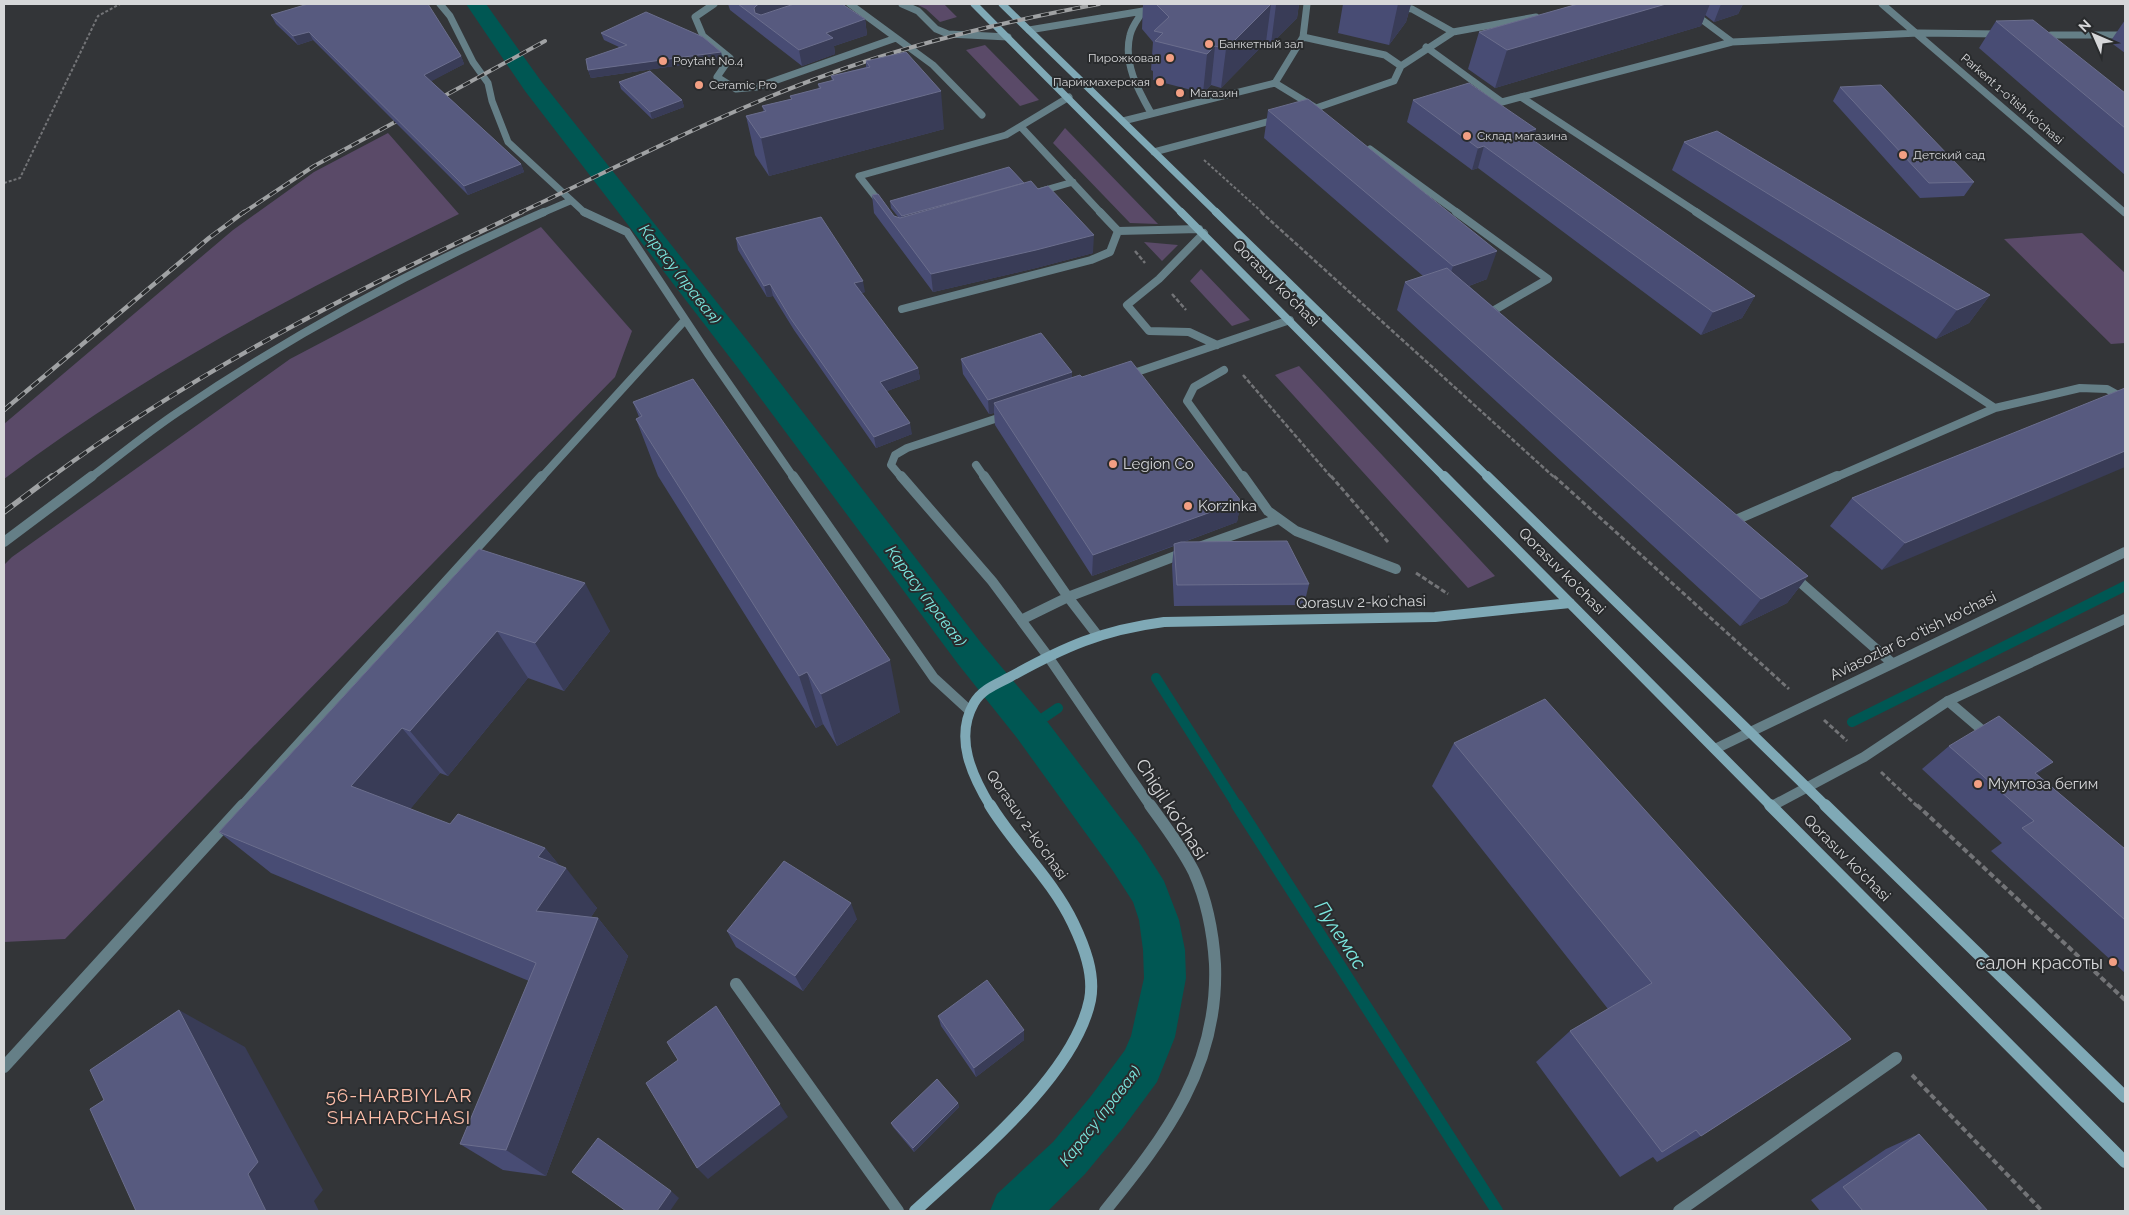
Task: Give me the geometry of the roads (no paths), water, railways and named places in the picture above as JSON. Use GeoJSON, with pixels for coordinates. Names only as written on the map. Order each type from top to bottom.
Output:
{"type":"FeatureCollection","features":[{"type":"Feature","properties":{"kind":"main road","name":"Qorasuv ko'chasi"},"geometry":{"type":"LineString","coordinates":[[974,4],[1069,97],[2125,1162]]}},
{"type":"Feature","properties":{"kind":"main road","name":"Qorasuv ko'chasi"},"geometry":{"type":"LineString","coordinates":[[1002,4],[2125,1097]]}},
{"type":"Feature","properties":{"kind":"main road","name":"Qorasuv 2-koʻchasi"},"geometry":{"type":"LineString","coordinates":[[915,1211],[1025,1106],[1066,1055],[1081,1028],[1090,1000],[1091,985],[1086,958],[1060,900],[981,792],[966,759],[964,739],[970,711],[981,694],[1047,655],[1098,636],[1142,624],[1436,616],[1570,603]]}},
{"type":"Feature","properties":{"kind":"street"},"geometry":{"type":"LineString","coordinates":[[440,4],[450,16],[472,62],[488,83],[492,101],[508,142],[570,201],[595,220],[627,232],[685,320],[934,678],[970,711]]}},
{"type":"Feature","properties":{"kind":"street"},"geometry":{"type":"LineString","coordinates":[[714,4],[695,17],[703,36],[730,58],[717,77],[736,88],[757,87],[896,38]]}},
{"type":"Feature","properties":{"kind":"street"},"geometry":{"type":"LineString","coordinates":[[850,4],[933,65],[982,115]]}},
{"type":"Feature","properties":{"kind":"street"},"geometry":{"type":"LineString","coordinates":[[902,4],[918,11],[936,29],[948,34],[1008,36]]}},
{"type":"Feature","properties":{"kind":"street"},"geometry":{"type":"LineString","coordinates":[[1275,83],[1303,37],[1307,4]]}},
{"type":"Feature","properties":{"kind":"street"},"geometry":{"type":"LineString","coordinates":[[1681,4],[1732,42]]}},
{"type":"Feature","properties":{"kind":"street","name":"Parkent 1-o'tish ko'chasi"},"geometry":{"type":"LineString","coordinates":[[1882,4],[2125,213]]}},
{"type":"Feature","properties":{"kind":"street"},"geometry":{"type":"LineString","coordinates":[[1386,6],[1412,9],[1453,32]]}},
{"type":"Feature","properties":{"kind":"street"},"geometry":{"type":"LineString","coordinates":[[1029,30],[1167,7]]}},
{"type":"Feature","properties":{"kind":"street"},"geometry":{"type":"LineString","coordinates":[[1143,11],[1130,35],[1129,50],[1133,80],[1151,113]]}},
{"type":"Feature","properties":{"kind":"street"},"geometry":{"type":"LineString","coordinates":[[1307,111],[1394,81],[1401,66],[1426,47],[1453,32],[1541,16]]}},
{"type":"Feature","properties":{"kind":"street"},"geometry":{"type":"LineString","coordinates":[[1426,47],[1502,102],[1732,42],[1918,33],[2013,34]]}},
{"type":"Feature","properties":{"kind":"street"},"geometry":{"type":"LineString","coordinates":[[2042,35],[2125,35]]}},
{"type":"Feature","properties":{"kind":"street"},"geometry":{"type":"LineString","coordinates":[[2051,35],[2058,41]]}},
{"type":"Feature","properties":{"kind":"street"},"geometry":{"type":"LineString","coordinates":[[1303,37],[1385,55],[1401,66]]}},
{"type":"Feature","properties":{"kind":"street"},"geometry":{"type":"LineString","coordinates":[[1123,121],[1275,83],[1324,114]]}},
{"type":"Feature","properties":{"kind":"street"},"geometry":{"type":"LineString","coordinates":[[889,215],[859,176],[1006,135],[1069,97]]}},
{"type":"Feature","properties":{"kind":"street"},"geometry":{"type":"LineString","coordinates":[[1521,97],[1995,408]]}},
{"type":"Feature","properties":{"kind":"street"},"geometry":{"type":"LineString","coordinates":[[1154,152],[1289,116]]}},
{"type":"Feature","properties":{"kind":"street"},"geometry":{"type":"LineString","coordinates":[[1021,127],[1118,231],[1201,231]]}},
{"type":"Feature","properties":{"kind":"street"},"geometry":{"type":"LineString","coordinates":[[1363,144],[1548,279],[1491,312],[1506,325]]}},
{"type":"Feature","properties":{"kind":"street"},"geometry":{"type":"LineString","coordinates":[[1025,195],[1073,182]]}},
{"type":"Feature","properties":{"kind":"street"},"geometry":{"type":"LineString","coordinates":[[4,542],[178,412],[287,343],[394,283],[504,229],[570,201]]}},
{"type":"Feature","properties":{"kind":"street"},"geometry":{"type":"LineString","coordinates":[[902,309],[1091,260],[1110,252],[1118,231]]}},
{"type":"Feature","properties":{"kind":"street"},"geometry":{"type":"LineString","coordinates":[[1201,231],[1159,279],[1127,305],[1149,331],[1189,332],[1217,345]]}},
{"type":"Feature","properties":{"kind":"street"},"geometry":{"type":"LineString","coordinates":[[4,1067],[685,320]]}},
{"type":"Feature","properties":{"kind":"street"},"geometry":{"type":"LineString","coordinates":[[1123,376],[1290,320]]}},
{"type":"Feature","properties":{"kind":"street"},"geometry":{"type":"LineString","coordinates":[[1224,370],[1194,387],[1187,401],[1268,511],[1296,531],[1396,570]]}},
{"type":"Feature","properties":{"kind":"street"},"geometry":{"type":"LineString","coordinates":[[1732,522],[1995,408],[2080,388],[2107,389],[2125,399]]}},
{"type":"Feature","properties":{"kind":"street","name":"Chigil ko'chasi"},"geometry":{"type":"LineString","coordinates":[[1020,410],[907,448],[895,455],[891,465],[996,585],[1023,619],[1188,861],[1208,911],[1213,937],[1216,983],[1214,1005],[1210,1034],[1201,1061],[1189,1087],[1137,1172],[1105,1211]]}},
{"type":"Feature","properties":{"kind":"street"},"geometry":{"type":"LineString","coordinates":[[976,465],[1068,597],[1098,636]]}},
{"type":"Feature","properties":{"kind":"street"},"geometry":{"type":"LineString","coordinates":[[1724,516],[1739,528]]}},
{"type":"Feature","properties":{"kind":"street"},"geometry":{"type":"LineString","coordinates":[[1023,619],[1068,597],[1138,569],[1278,519]]}},
{"type":"Feature","properties":{"kind":"street","name":"Aviasozlar 6-o'tish ko'chasi"},"geometry":{"type":"LineString","coordinates":[[1715,749],[2125,552]]}},
{"type":"Feature","properties":{"kind":"street"},"geometry":{"type":"LineString","coordinates":[[1783,567],[1892,663]]}},
{"type":"Feature","properties":{"kind":"street"},"geometry":{"type":"LineString","coordinates":[[1772,806],[1864,757],[1948,701],[2125,619]]}},
{"type":"Feature","properties":{"kind":"street"},"geometry":{"type":"LineString","coordinates":[[1948,701],[2000,746]]}},
{"type":"Feature","properties":{"kind":"street"},"geometry":{"type":"LineString","coordinates":[[736,984],[898,1211]]}},
{"type":"Feature","properties":{"kind":"street"},"geometry":{"type":"LineString","coordinates":[[1679,1211],[1896,1058]]}},
{"type":"Feature","properties":{"kind":"waterway","name":"Карасу (правая)"},"geometry":{"type":"LineString","coordinates":[[476,4],[533,86],[748,361],[970,654],[1030,727],[1127,858],[1150,894],[1159,920],[1164,950],[1165,978],[1153,1037],[1141,1066],[1107,1112],[1069,1158],[1014,1211]]}},
{"type":"Feature","properties":{"kind":"waterway"},"geometry":{"type":"LineString","coordinates":[[1852,722],[2125,586]]}},
{"type":"Feature","properties":{"kind":"waterway","name":"Пулемас"},"geometry":{"type":"LineString","coordinates":[[1156,678],[1238,807]]}},
{"type":"Feature","properties":{"kind":"waterway","name":"Пулемас"},"geometry":{"type":"LineString","coordinates":[[1030,727],[1058,708]]}},
{"type":"Feature","properties":{"kind":"waterway","name":"Пулемас"},"geometry":{"type":"LineString","coordinates":[[1237,805],[1497,1211]]}},
{"type":"Feature","properties":{"kind":"railway"},"geometry":{"type":"LineString","coordinates":[[519,213],[711,122],[829,74],[895,52],[962,33],[1099,4]]}},
{"type":"Feature","properties":{"kind":"railway"},"geometry":{"type":"LineString","coordinates":[[435,101],[545,41]]}},
{"type":"Feature","properties":{"kind":"railway"},"geometry":{"type":"LineString","coordinates":[[243,213],[314,166],[408,115]]}},
{"type":"Feature","properties":{"kind":"railway"},"geometry":{"type":"LineString","coordinates":[[4,410],[209,238],[244,212]]}},
{"type":"Feature","properties":{"kind":"railway"},"geometry":{"type":"LineString","coordinates":[[50,478],[162,402],[279,333],[400,271],[522,212]]}},
{"type":"Feature","properties":{"kind":"railway"},"geometry":{"type":"LineString","coordinates":[[4,512],[52,476]]}},
{"type":"Feature","properties":{"kind":"place","name":"Банкетный зал"},"geometry":{"type":"Point","coordinates":[1209,44]}},
{"type":"Feature","properties":{"kind":"place","name":"Пирожковая"},"geometry":{"type":"Point","coordinates":[1170,58]}},
{"type":"Feature","properties":{"kind":"place","name":"Poytaht No.4"},"geometry":{"type":"Point","coordinates":[663,61]}},
{"type":"Feature","properties":{"kind":"place","name":"Парикмахерская"},"geometry":{"type":"Point","coordinates":[1160,82]}},
{"type":"Feature","properties":{"kind":"place","name":"Ceramic Pro"},"geometry":{"type":"Point","coordinates":[699,85]}},
{"type":"Feature","properties":{"kind":"place","name":"Магазин"},"geometry":{"type":"Point","coordinates":[1180,93]}},
{"type":"Feature","properties":{"kind":"place","name":"Склад магазина"},"geometry":{"type":"Point","coordinates":[1467,136]}},
{"type":"Feature","properties":{"kind":"place","name":"Детский сад"},"geometry":{"type":"Point","coordinates":[1903,155]}},
{"type":"Feature","properties":{"kind":"place","name":"Legion Co"},"geometry":{"type":"Point","coordinates":[1113,464]}},
{"type":"Feature","properties":{"kind":"place","name":"Korzinka"},"geometry":{"type":"Point","coordinates":[1188,506]}},
{"type":"Feature","properties":{"kind":"place","name":"Мумтоза бегим"},"geometry":{"type":"Point","coordinates":[1978,784]}},
{"type":"Feature","properties":{"kind":"place","name":"салон красоты"},"geometry":{"type":"Point","coordinates":[2113,962]}},
{"type":"Feature","properties":{"kind":"district","name":"56-HARBIYLAR SHAHARCHASI"},"geometry":{"type":"Point","coordinates":[399,1106]}}]}
